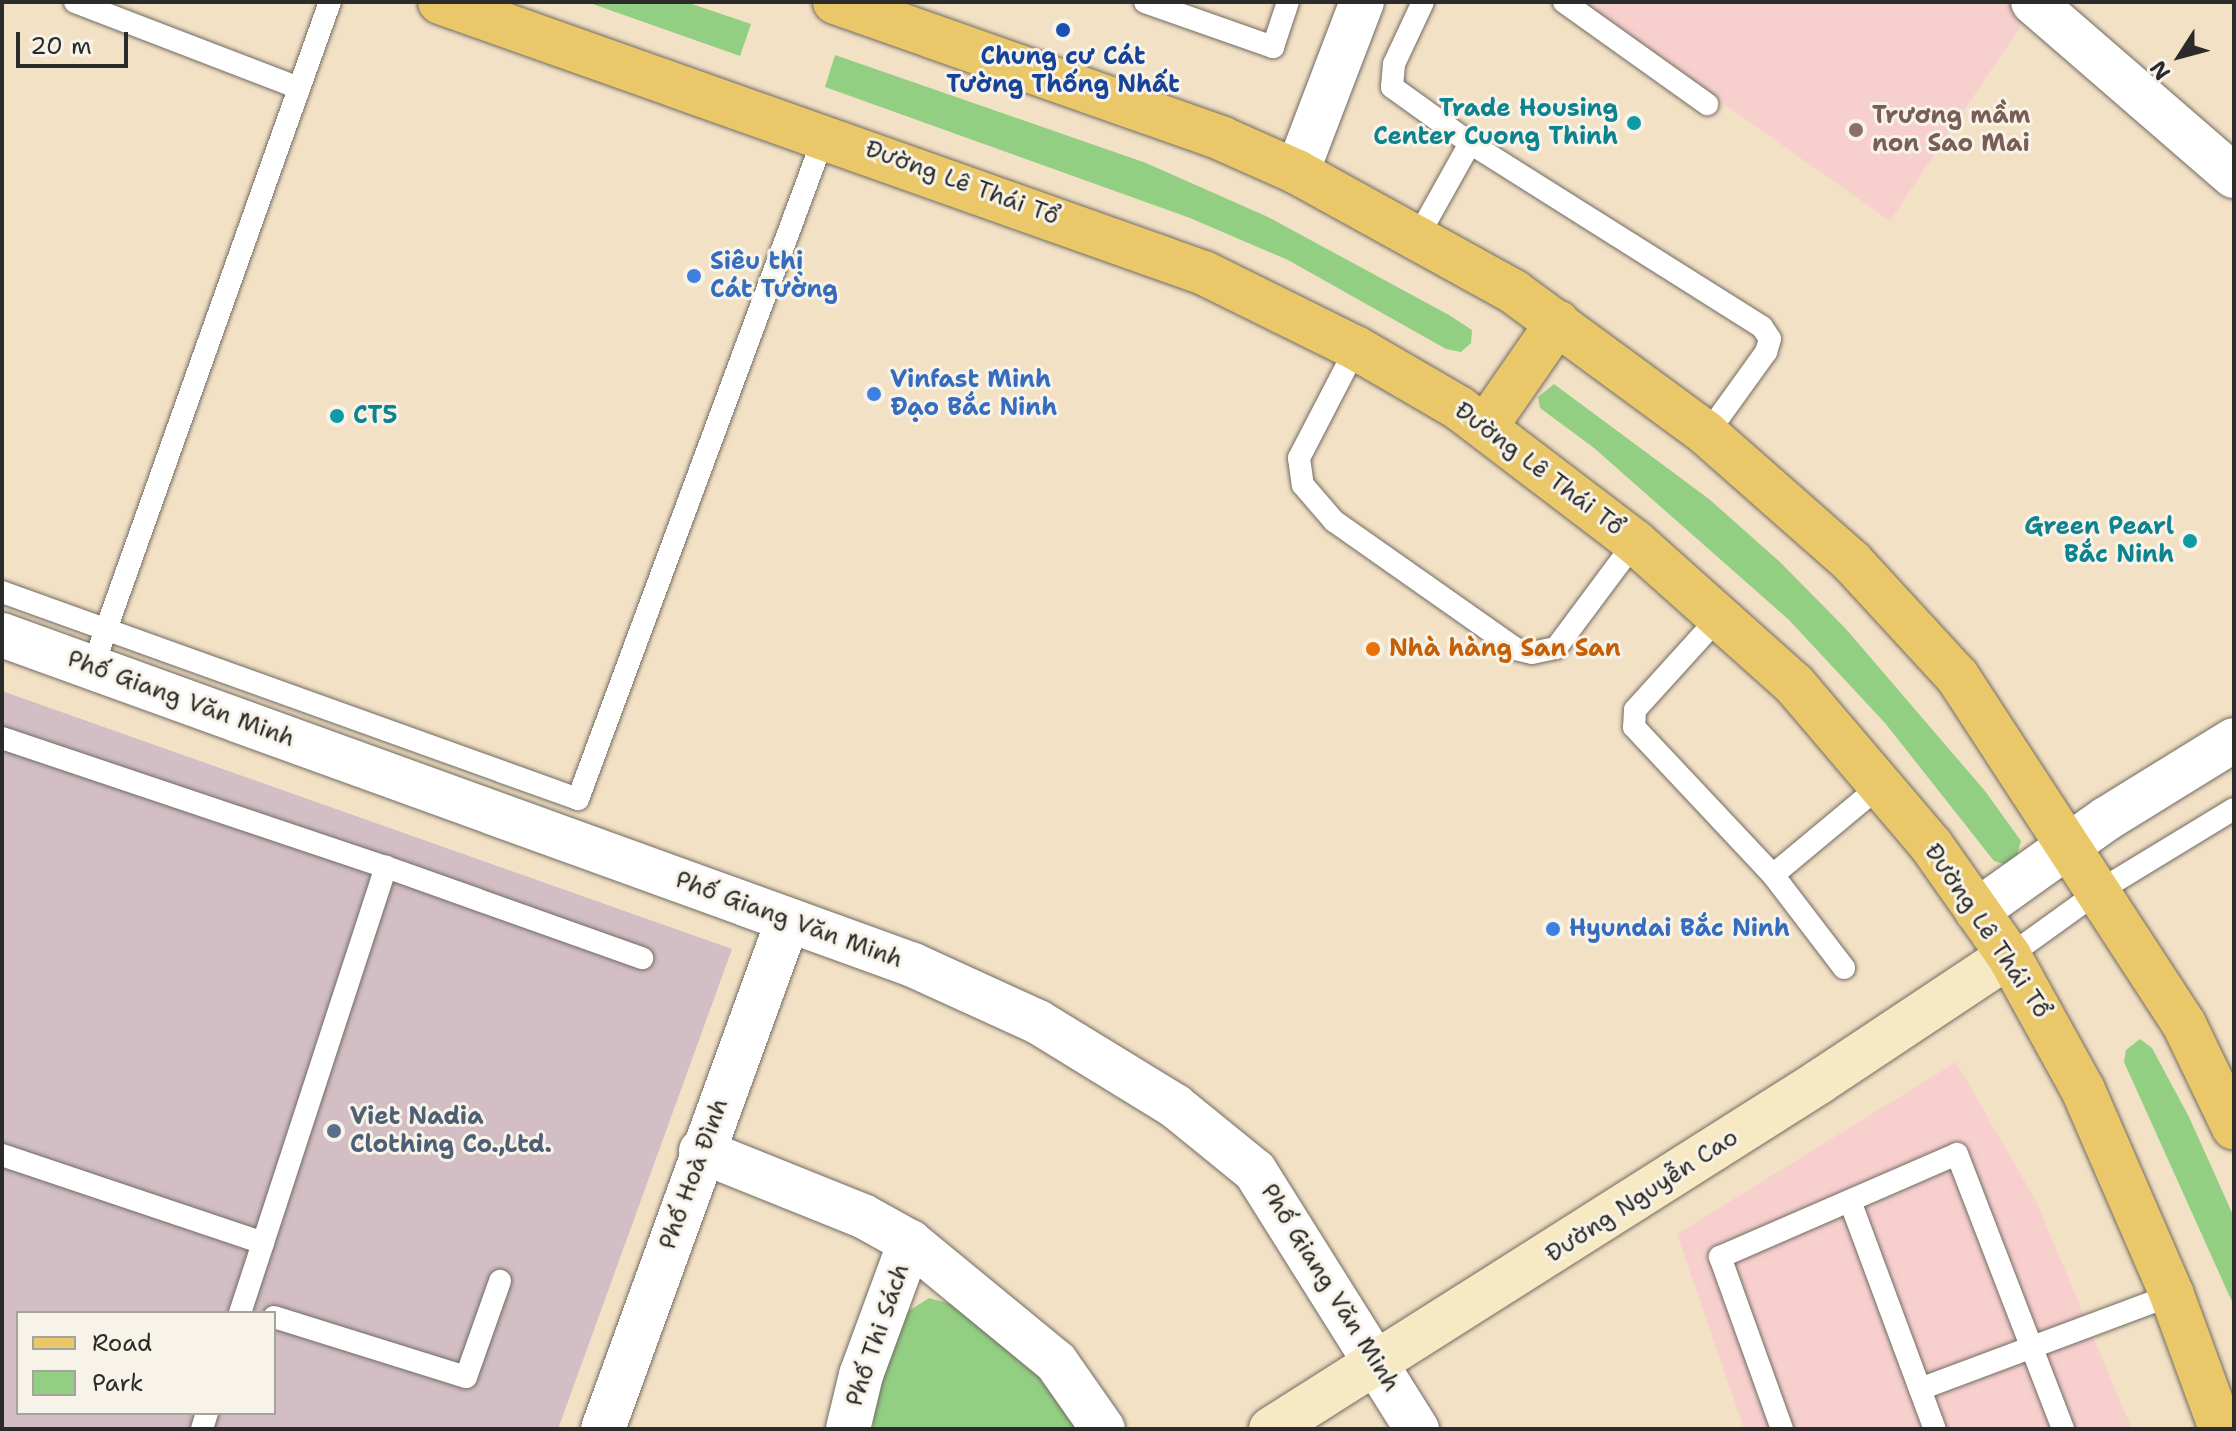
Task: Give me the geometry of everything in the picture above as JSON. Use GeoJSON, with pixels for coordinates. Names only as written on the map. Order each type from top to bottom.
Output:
{"type":"FeatureCollection","features":[{"type":"Feature","properties":{"kind":"main road","name":"Đường Lê Thái Tổ"},"geometry":{"type":"LineString","coordinates":[[440,2],[825,134],[1163,255],[1356,348],[1486,426],[1635,542],[1721,615],[1794,684],[1880,786],[2009,956],[2083,1090],[2172,1295],[2221,1429]]}},
{"type":"Feature","properties":{"kind":"main road"},"geometry":{"type":"LineString","coordinates":[[835,2],[1210,134],[1297,172],[1417,238],[1558,322],[1707,434],[1831,543],[1911,623],[1957,676],[2184,1024],[2234,1128]]}},
{"type":"Feature","properties":{"kind":"main road"},"geometry":{"type":"LineString","coordinates":[[1486,426],[1558,322]]}},
{"type":"Feature","properties":{"kind":"main road","name":"Đường Nguyễn Cao"},"geometry":{"type":"LineString","coordinates":[[1271,1429],[1380,1364],[2009,956]]}},
{"type":"Feature","properties":{"kind":"street"},"geometry":{"type":"LineString","coordinates":[[1297,172],[1362,2]]}},
{"type":"Feature","properties":{"kind":"street"},"geometry":{"type":"LineString","coordinates":[[2033,2],[2234,176]]}},
{"type":"Feature","properties":{"kind":"street","name":"Phố Giang Văn Minh"},"geometry":{"type":"LineString","coordinates":[[2,635],[99,648],[788,920],[982,993],[1114,1067],[1206,1129],[1255,1171],[1380,1364],[1417,1429]]}},
{"type":"Feature","properties":{"kind":"street"},"geometry":{"type":"LineString","coordinates":[[1977,911],[2070,845],[2234,740]]}},
{"type":"Feature","properties":{"kind":"street","name":"Phố Hoà Đình"},"geometry":{"type":"LineString","coordinates":[[603,1429],[701,1151],[788,920]]}},
{"type":"Feature","properties":{"kind":"street"},"geometry":{"type":"LineString","coordinates":[[701,1151],[863,1216],[910,1242],[1056,1362],[1103,1429]]}},
{"type":"Feature","properties":{"kind":"street","name":"Phố Thi Sách"},"geometry":{"type":"LineString","coordinates":[[848,1429],[861,1375],[910,1242]]}},
{"type":"Feature","properties":{"kind":"lane"},"geometry":{"type":"LineString","coordinates":[[75,2],[299,88]]}},
{"type":"Feature","properties":{"kind":"lane"},"geometry":{"type":"LineString","coordinates":[[99,648],[330,2]]}},
{"type":"Feature","properties":{"kind":"lane"},"geometry":{"type":"LineString","coordinates":[[1145,2],[1273,47],[1288,2]]}},
{"type":"Feature","properties":{"kind":"lane"},"geometry":{"type":"LineString","coordinates":[[1423,2],[1394,64],[1392,87],[1470,143],[1762,327],[1770,339],[1766,352],[1707,434]]}},
{"type":"Feature","properties":{"kind":"lane"},"geometry":{"type":"LineString","coordinates":[[1564,2],[1707,104]]}},
{"type":"Feature","properties":{"kind":"lane"},"geometry":{"type":"LineString","coordinates":[[2,592],[99,648],[578,799],[825,134]]}},
{"type":"Feature","properties":{"kind":"lane"},"geometry":{"type":"LineString","coordinates":[[1417,238],[1470,143]]}},
{"type":"Feature","properties":{"kind":"lane"},"geometry":{"type":"LineString","coordinates":[[1356,348],[1299,458],[1303,485],[1334,521],[1516,649],[1532,653],[1556,648],[1635,542]]}},
{"type":"Feature","properties":{"kind":"lane"},"geometry":{"type":"LineString","coordinates":[[1721,615],[1631,719],[1773,875],[1844,968]]}},
{"type":"Feature","properties":{"kind":"lane"},"geometry":{"type":"LineString","coordinates":[[2,738],[386,867],[642,958]]}},
{"type":"Feature","properties":{"kind":"lane"},"geometry":{"type":"LineString","coordinates":[[1773,875],[1880,786]]}},
{"type":"Feature","properties":{"kind":"lane"},"geometry":{"type":"LineString","coordinates":[[2009,956],[2099,891],[2234,809]]}},
{"type":"Feature","properties":{"kind":"lane"},"geometry":{"type":"LineString","coordinates":[[249,1311],[263,1243],[386,867]]}},
{"type":"Feature","properties":{"kind":"lane"},"geometry":{"type":"LineString","coordinates":[[1782,1429],[1720,1257],[1957,1154],[2034,1347],[2063,1429]]}},
{"type":"Feature","properties":{"kind":"lane"},"geometry":{"type":"LineString","coordinates":[[2,1155],[263,1243]]}},
{"type":"Feature","properties":{"kind":"lane"},"geometry":{"type":"LineString","coordinates":[[1850,1201],[1935,1429]]}},
{"type":"Feature","properties":{"kind":"lane"},"geometry":{"type":"LineString","coordinates":[[276,1318],[466,1377],[500,1281]]}},
{"type":"Feature","properties":{"kind":"lane"},"geometry":{"type":"LineString","coordinates":[[1920,1389],[2172,1295]]}},
{"type":"Feature","properties":{"kind":"shaded area","name":"Trương mầm non Sao Mai"},"geometry":{"type":"Polygon","coordinates":[[[1579,2],[2013,2],[2028,15],[1890,221],[1579,2]]]}},
{"type":"Feature","properties":{"kind":"shaded area","name":"Viet Nadia Clothing Co.,Ltd."},"geometry":{"type":"Polygon","coordinates":[[[2,691],[732,949],[558,1429],[2,1429],[2,691]]]}},
{"type":"Feature","properties":{"kind":"shaded area"},"geometry":{"type":"Polygon","coordinates":[[[1956,1062],[2036,1201],[2132,1429],[1744,1429],[1677,1234],[1956,1062]]]}},
{"type":"Feature","properties":{"kind":"green space"},"geometry":{"type":"Polygon","coordinates":[[[587,2],[686,2],[751,24],[740,56],[587,2]]]}},
{"type":"Feature","properties":{"kind":"green space"},"geometry":{"type":"Polygon","coordinates":[[[835,55],[1146,163],[1268,217],[1449,315],[1472,330],[1471,343],[1461,352],[1446,349],[1288,260],[1190,218],[825,87],[835,55]]]}},
{"type":"Feature","properties":{"kind":"green space"},"geometry":{"type":"Polygon","coordinates":[[[1554,384],[1709,499],[1780,562],[1846,629],[1985,791],[2021,841],[2017,855],[2004,864],[1994,861],[1885,723],[1788,619],[1594,448],[1540,408],[1538,397],[1554,384]]]}},
{"type":"Feature","properties":{"kind":"green space"},"geometry":{"type":"Polygon","coordinates":[[[2140,1039],[2152,1048],[2189,1117],[2234,1217],[2234,1306],[2124,1062],[2126,1050],[2140,1039]]]}},
{"type":"Feature","properties":{"kind":"green space"},"geometry":{"type":"Polygon","coordinates":[[[929,1298],[958,1306],[1056,1385],[1081,1429],[874,1429],[873,1400],[907,1312],[929,1298]]]}},
{"type":"Feature","properties":{"kind":"place","name":"Chung cư Cát Tường Thống Nhất"},"geometry":{"type":"Point","coordinates":[1063,30]}},
{"type":"Feature","properties":{"kind":"place","name":"Trade Housing Center Cuong Thinh"},"geometry":{"type":"Point","coordinates":[1634,123]}},
{"type":"Feature","properties":{"kind":"place","name":"Trương mầm non Sao Mai"},"geometry":{"type":"Point","coordinates":[1856,130]}},
{"type":"Feature","properties":{"kind":"place","name":"Siêu thị Cát Tường"},"geometry":{"type":"Point","coordinates":[694,276]}},
{"type":"Feature","properties":{"kind":"place","name":"Vinfast Minh Đạo Bắc Ninh"},"geometry":{"type":"Point","coordinates":[874,394]}},
{"type":"Feature","properties":{"kind":"place","name":"CT5"},"geometry":{"type":"Point","coordinates":[337,416]}},
{"type":"Feature","properties":{"kind":"place","name":"Green Pearl Bắc Ninh"},"geometry":{"type":"Point","coordinates":[2190,541]}},
{"type":"Feature","properties":{"kind":"place","name":"Nhà hàng San San"},"geometry":{"type":"Point","coordinates":[1373,649]}},
{"type":"Feature","properties":{"kind":"place","name":"Hyundai Bắc Ninh"},"geometry":{"type":"Point","coordinates":[1553,929]}},
{"type":"Feature","properties":{"kind":"place","name":"Viet Nadia Clothing Co.,Ltd."},"geometry":{"type":"Point","coordinates":[334,1131]}}]}
